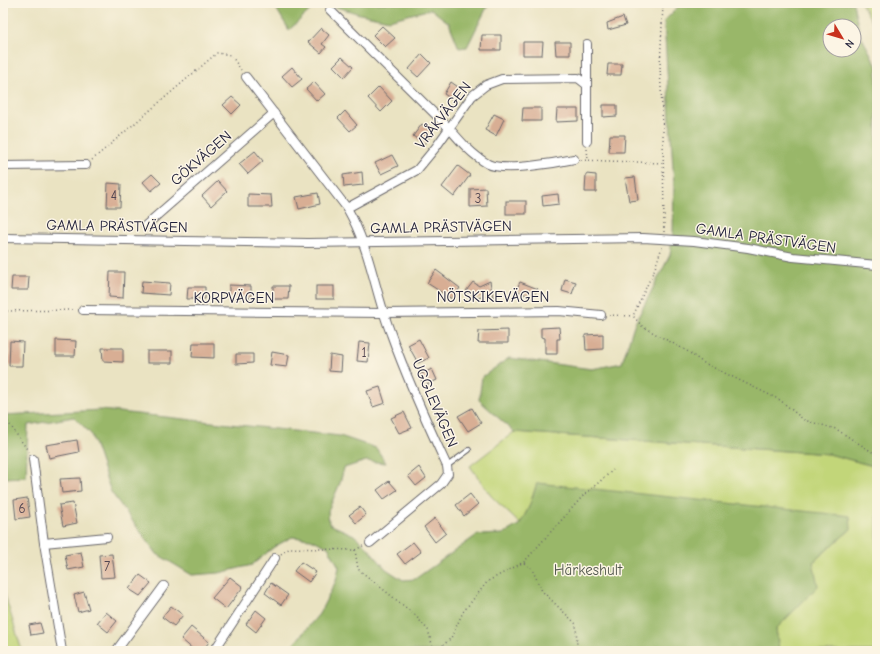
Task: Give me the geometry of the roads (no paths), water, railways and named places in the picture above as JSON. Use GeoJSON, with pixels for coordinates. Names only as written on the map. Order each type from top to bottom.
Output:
{"type":"FeatureCollection","features":[{"type":"Feature","properties":{"kind":"street"},"geometry":{"type":"LineString","coordinates":[[330,10],[449,128],[466,148],[489,164],[511,166],[549,164],[574,160]]}},
{"type":"Feature","properties":{"kind":"street"},"geometry":{"type":"LineString","coordinates":[[587,44],[587,141]]}},
{"type":"Feature","properties":{"kind":"street"},"geometry":{"type":"LineString","coordinates":[[246,76],[347,208],[364,242]]}},
{"type":"Feature","properties":{"kind":"street","name":"VRÅKVÄGEN"},"geometry":{"type":"LineString","coordinates":[[347,208],[417,170],[472,96],[486,85],[502,79],[578,78],[587,85]]}},
{"type":"Feature","properties":{"kind":"street","name":"GÖKVÄGEN"},"geometry":{"type":"LineString","coordinates":[[146,225],[274,113]]}},
{"type":"Feature","properties":{"kind":"street"},"geometry":{"type":"LineString","coordinates":[[3,166],[86,165]]}},
{"type":"Feature","properties":{"kind":"street","name":"GAMLA PRÄSTVÄGEN"},"geometry":{"type":"LineString","coordinates":[[3,238],[364,242],[644,238],[748,248],[793,257],[877,265]]}},
{"type":"Feature","properties":{"kind":"street","name":"UGGLEVÄGEN"},"geometry":{"type":"LineString","coordinates":[[364,242],[390,334],[447,466],[448,474],[442,484],[370,543]]}},
{"type":"Feature","properties":{"kind":"street","name":"KORPVÄGEN"},"geometry":{"type":"LineString","coordinates":[[83,310],[384,313]]}},
{"type":"Feature","properties":{"kind":"street","name":"NÖTSKIKEVÄGEN"},"geometry":{"type":"LineString","coordinates":[[384,313],[559,311],[601,315]]}},
{"type":"Feature","properties":{"kind":"street"},"geometry":{"type":"LineString","coordinates":[[33,459],[44,543],[62,651]]}},
{"type":"Feature","properties":{"kind":"street"},"geometry":{"type":"LineString","coordinates":[[44,543],[106,537]]}},
{"type":"Feature","properties":{"kind":"street"},"geometry":{"type":"LineString","coordinates":[[214,651],[275,558]]}},
{"type":"Feature","properties":{"kind":"street"},"geometry":{"type":"LineString","coordinates":[[116,651],[164,586]]}},
{"type":"Feature","properties":{"kind":"lane"},"geometry":{"type":"LineString","coordinates":[[447,466],[469,450]]}},
{"type":"Feature","properties":{"kind":"park label","name":"Härkeshult"},"geometry":{"type":"Point","coordinates":[588,570]}}]}
